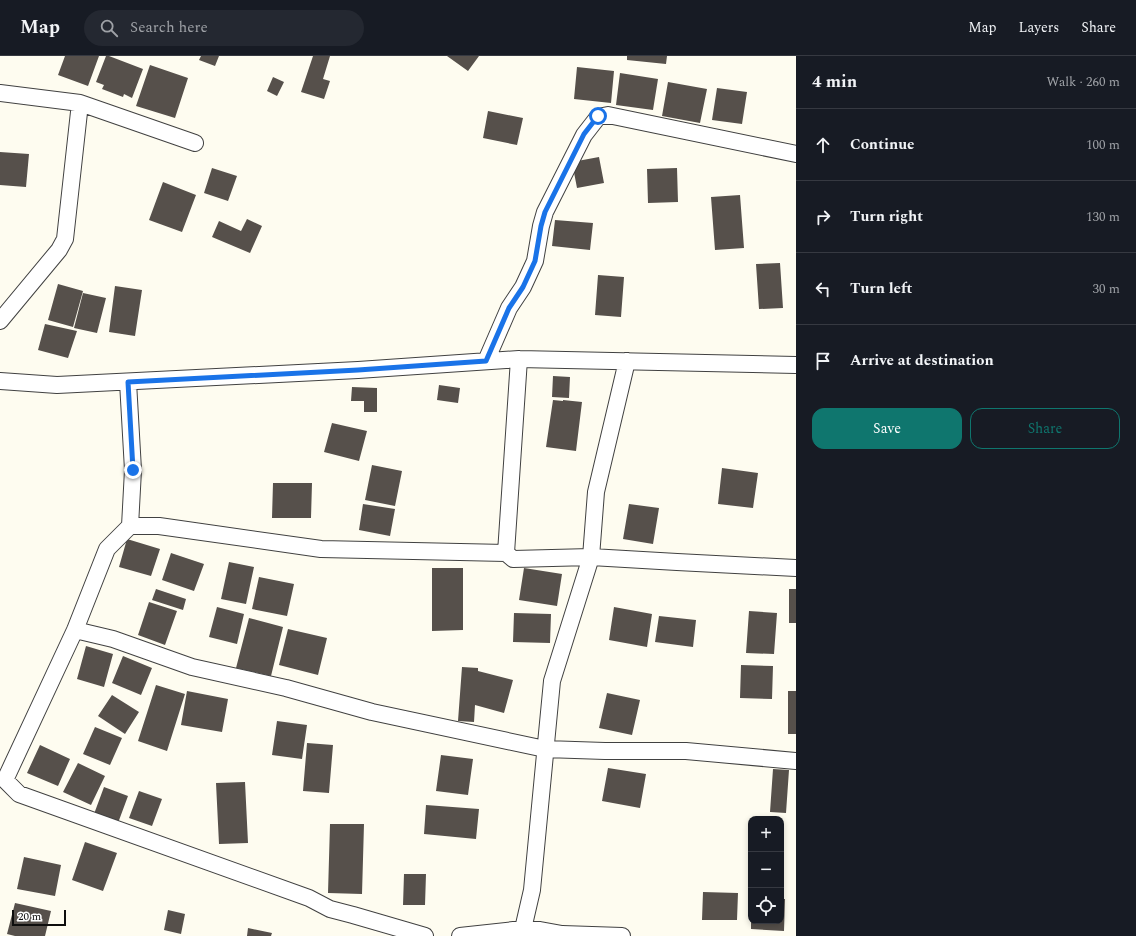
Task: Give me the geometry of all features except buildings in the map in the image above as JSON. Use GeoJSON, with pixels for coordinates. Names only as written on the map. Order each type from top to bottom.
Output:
{"type":"FeatureCollection","features":[{"type":"Feature","properties":{"kind":"street"},"geometry":{"type":"LineString","coordinates":[[0,93],[80,103],[195,143]]}},
{"type":"Feature","properties":{"kind":"street"},"geometry":{"type":"LineString","coordinates":[[0,321],[59,250],[65,239],[80,103]]}},
{"type":"Feature","properties":{"kind":"street"},"geometry":{"type":"LineString","coordinates":[[486,361],[509,308],[523,287],[535,261],[545,212],[584,134],[598,116],[608,115],[796,154]]}},
{"type":"Feature","properties":{"kind":"street"},"geometry":{"type":"LineString","coordinates":[[506,553],[519,359]]}},
{"type":"Feature","properties":{"kind":"street"},"geometry":{"type":"LineString","coordinates":[[0,381],[56,385],[128,382],[358,370],[519,359],[796,365]]}},
{"type":"Feature","properties":{"kind":"street"},"geometry":{"type":"LineString","coordinates":[[523,929],[532,890],[552,681],[591,557],[596,492],[627,361]]}},
{"type":"Feature","properties":{"kind":"street"},"geometry":{"type":"LineString","coordinates":[[128,382],[133,470],[130,526],[107,549],[75,630],[5,780],[19,794],[309,898],[330,909],[425,936]]}},
{"type":"Feature","properties":{"kind":"street"},"geometry":{"type":"LineString","coordinates":[[130,526],[159,526],[321,549],[506,553],[513,559],[591,557],[796,568]]}},
{"type":"Feature","properties":{"kind":"street"},"geometry":{"type":"LineString","coordinates":[[75,630],[113,639],[192,667],[286,688],[372,712],[545,749],[686,751],[796,761]]}},
{"type":"Feature","properties":{"kind":"street"},"geometry":{"type":"LineString","coordinates":[[460,936],[523,929],[562,934],[622,936]]}},
{"type":"Feature","properties":{"kind":"route"},"geometry":{"type":"LineString","coordinates":[[133,470],[128,382],[358,370],[486,361],[509,308],[523,287],[535,261],[545,212],[584,134],[598,116]]}}]}
